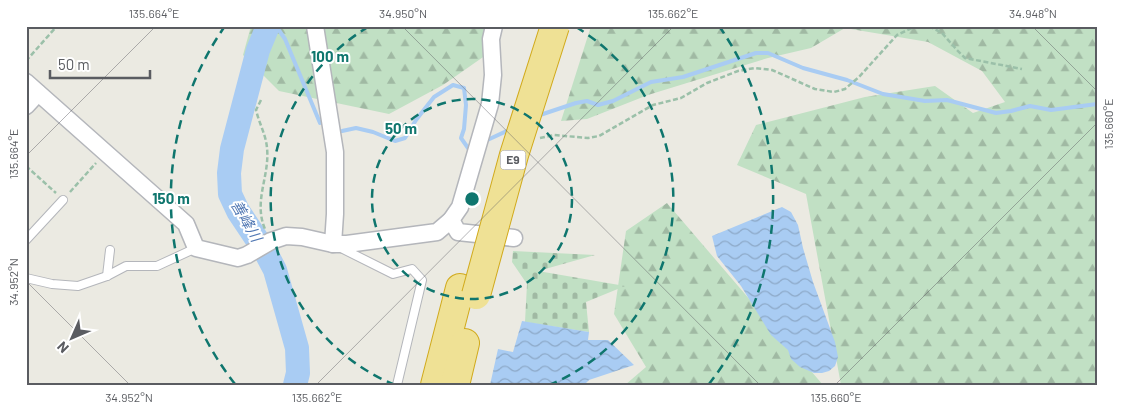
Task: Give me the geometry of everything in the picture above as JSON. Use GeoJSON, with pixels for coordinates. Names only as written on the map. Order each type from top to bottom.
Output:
{"type":"FeatureCollection","features":[{"type":"Feature","properties":{"kind":"highway","name":"E9"},"geometry":{"type":"LineString","coordinates":[[455,385],[468,292],[498,148],[535,26]]}},
{"type":"Feature","properties":{"kind":"highway","name":"E9"},"geometry":{"type":"LineString","coordinates":[[435,385],[514,155],[555,26]]}},
{"type":"Feature","properties":{"kind":"street"},"geometry":{"type":"LineString","coordinates":[[315,26],[334,152],[335,214],[333,244]]}},
{"type":"Feature","properties":{"kind":"street"},"geometry":{"type":"LineString","coordinates":[[26,106],[32,88],[186,224],[196,248],[238,258],[247,256],[274,240],[286,236],[333,244],[347,244],[437,232],[451,220],[460,207],[482,136],[490,104],[493,75],[491,38],[494,26]]}},
{"type":"Feature","properties":{"kind":"street"},"geometry":{"type":"LineString","coordinates":[[451,220],[458,232],[514,238]]}},
{"type":"Feature","properties":{"kind":"lane"},"geometry":{"type":"LineString","coordinates":[[26,240],[63,200]]}},
{"type":"Feature","properties":{"kind":"lane"},"geometry":{"type":"LineString","coordinates":[[333,244],[393,274],[412,269],[422,280],[397,385]]}},
{"type":"Feature","properties":{"kind":"lane"},"geometry":{"type":"LineString","coordinates":[[26,278],[52,284],[78,286],[107,276],[126,266],[157,266],[196,248]]}},
{"type":"Feature","properties":{"kind":"lane"},"geometry":{"type":"LineString","coordinates":[[107,276],[110,250]]}},
{"type":"Feature","properties":{"kind":"path"},"geometry":{"type":"LineString","coordinates":[[26,61],[57,26]]}},
{"type":"Feature","properties":{"kind":"path"},"geometry":{"type":"LineString","coordinates":[[538,138],[554,135],[588,138],[599,136],[652,105],[682,98],[707,83],[738,71],[755,68],[772,70],[815,89],[834,92],[845,89],[859,77],[897,35],[912,28],[928,26],[942,33],[965,58],[1022,69]]}},
{"type":"Feature","properties":{"kind":"path"},"geometry":{"type":"LineString","coordinates":[[261,100],[256,110],[267,148],[266,172],[260,197],[261,219],[267,234],[274,240]]}},
{"type":"Feature","properties":{"kind":"path"},"geometry":{"type":"LineString","coordinates":[[26,166],[63,200],[106,152]]}},
{"type":"Feature","properties":{"kind":"green space"},"geometry":{"type":"Polygon","coordinates":[[[251,26],[501,26],[499,46],[443,85],[389,114],[279,91],[243,55],[251,26]]]}},
{"type":"Feature","properties":{"kind":"green space"},"geometry":{"type":"Polygon","coordinates":[[[591,26],[1097,26],[1097,385],[841,385],[806,194],[737,165],[756,125],[865,97],[935,86],[973,113],[1005,102],[982,71],[928,42],[845,28],[811,48],[768,58],[648,95],[587,119],[561,121],[591,26]]]}},
{"type":"Feature","properties":{"kind":"green space"},"geometry":{"type":"Polygon","coordinates":[[[667,203],[823,385],[625,385],[646,367],[614,314],[626,231],[667,203]]]}},
{"type":"Feature","properties":{"kind":"green space"},"geometry":{"type":"Polygon","coordinates":[[[513,251],[595,255],[538,271],[625,286],[586,302],[589,332],[525,322],[527,284],[512,262],[513,251]]]}},
{"type":"Feature","properties":{"kind":"water"},"geometry":{"type":"Polygon","coordinates":[[[782,207],[791,212],[798,225],[813,282],[835,342],[838,357],[835,366],[829,371],[822,373],[814,373],[800,367],[791,359],[788,350],[771,335],[741,286],[717,256],[712,236],[782,207]]]}},
{"type":"Feature","properties":{"kind":"water"},"geometry":{"type":"Polygon","coordinates":[[[522,321],[589,332],[588,340],[608,340],[634,365],[589,380],[584,385],[490,385],[498,349],[513,352],[522,321]]]}},
{"type":"Feature","properties":{"kind":"waterway","name":"善峰川"},"geometry":{"type":"LineString","coordinates":[[268,26],[258,50],[232,149],[229,173],[230,194],[238,211],[275,270],[297,348],[298,373],[295,385]]}},
{"type":"Feature","properties":{"kind":"waterway"},"geometry":{"type":"LineString","coordinates":[[276,26],[285,39],[320,123]]}},
{"type":"Feature","properties":{"kind":"waterway"},"geometry":{"type":"LineString","coordinates":[[537,116],[576,103],[587,101],[598,105],[613,101],[651,82],[683,77],[756,53],[768,53],[803,68],[847,80],[883,94],[925,101],[947,100],[996,113],[1030,106],[1051,110],[1097,104]]}},
{"type":"Feature","properties":{"kind":"waterway"},"geometry":{"type":"LineString","coordinates":[[342,131],[356,128],[373,132],[395,141],[405,138],[434,97],[453,85],[464,88],[466,105],[464,129],[461,138],[468,148],[472,146]]}},
{"type":"Feature","properties":{"kind":"waterway"},"geometry":{"type":"LineString","coordinates":[[483,142],[511,129]]}}]}
